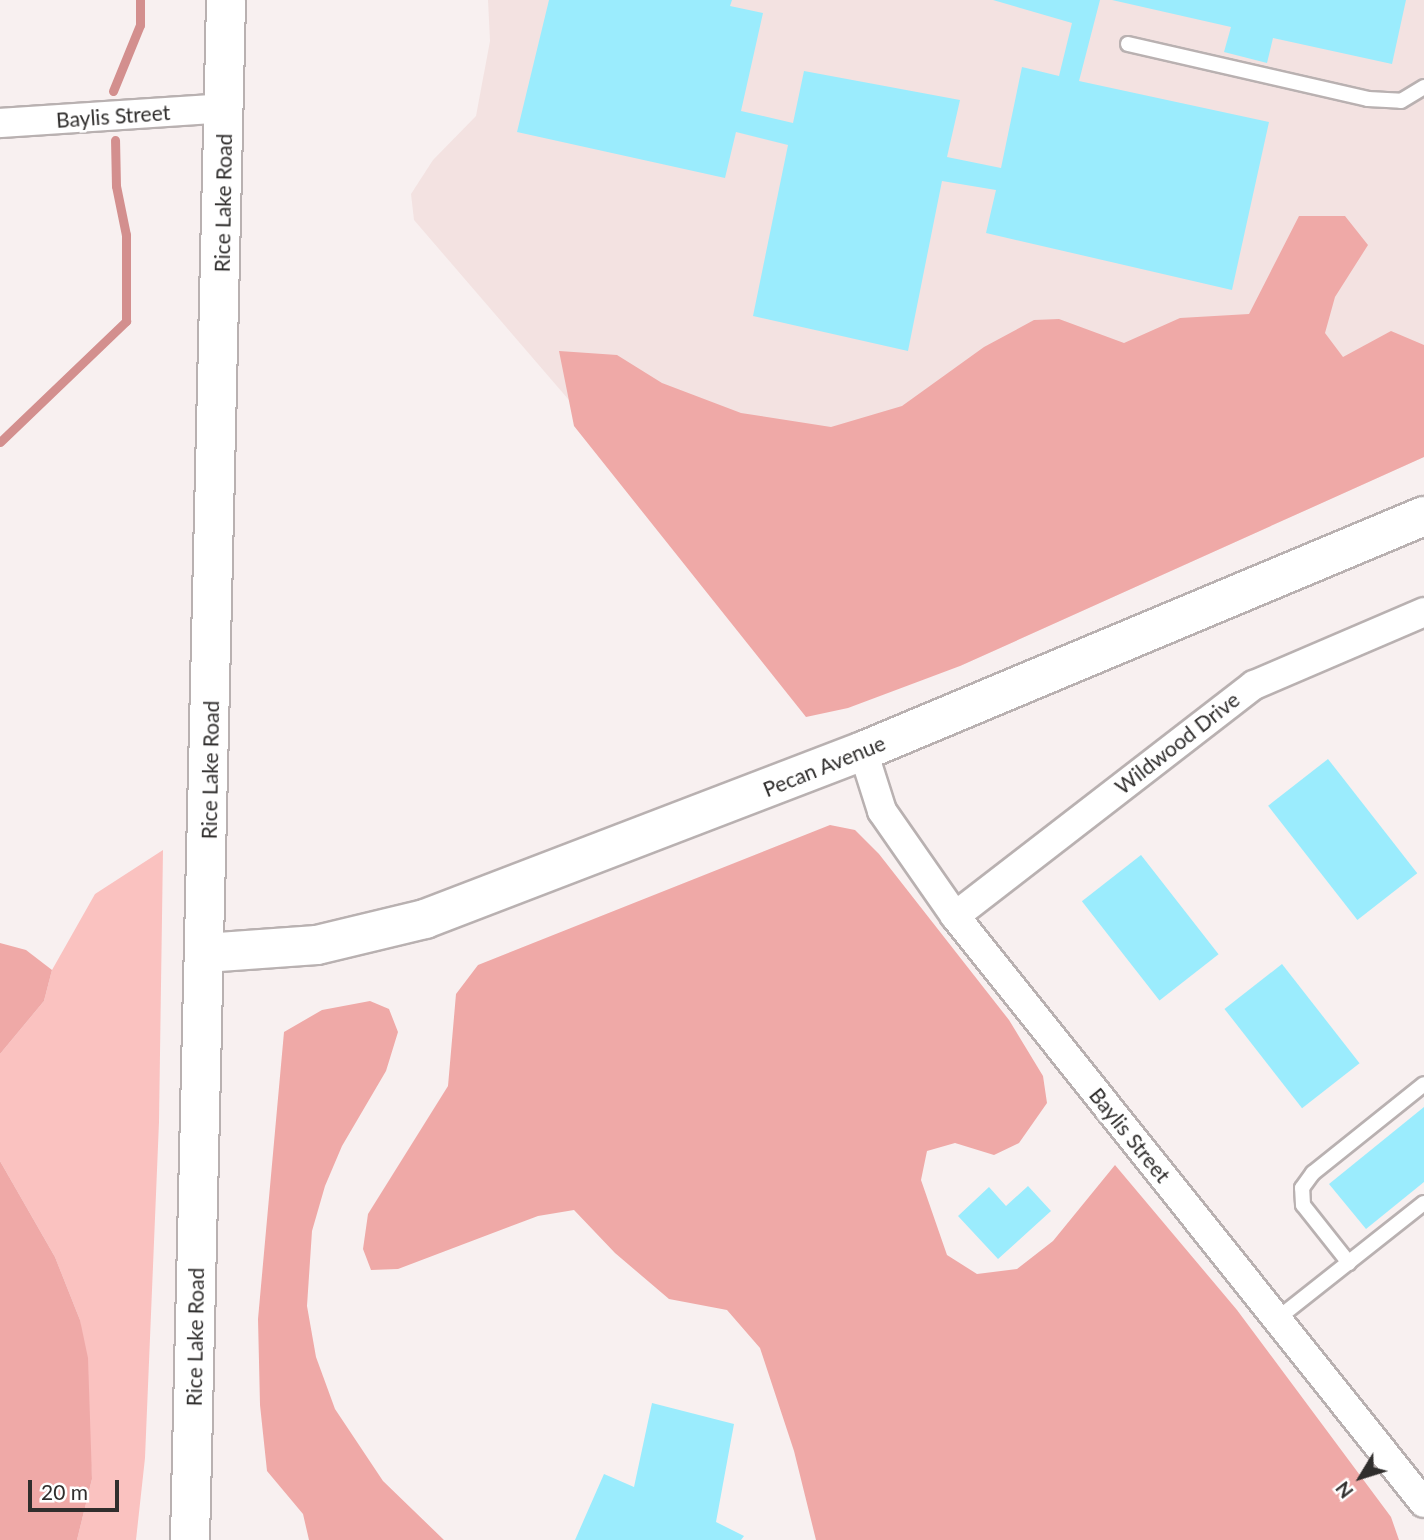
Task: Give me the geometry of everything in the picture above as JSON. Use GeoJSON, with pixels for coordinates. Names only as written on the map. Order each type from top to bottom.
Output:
{"type":"FeatureCollection","features":[{"type":"Feature","properties":{"kind":"main road","name":"Rice Lake Road"},"geometry":{"type":"LineString","coordinates":[[190,1540],[226,0]]}},
{"type":"Feature","properties":{"kind":"main road","name":"Pecan Avenue"},"geometry":{"type":"LineString","coordinates":[[205,953],[317,945],[425,919],[863,751],[1424,516]]}},
{"type":"Feature","properties":{"kind":"street","name":"Baylis Street"},"geometry":{"type":"LineString","coordinates":[[0,123],[225,108]]}},
{"type":"Feature","properties":{"kind":"street","name":"Wildwood Drive"},"geometry":{"type":"LineString","coordinates":[[955,916],[1254,685],[1424,612]]}},
{"type":"Feature","properties":{"kind":"street","name":"Baylis Street"},"geometry":{"type":"LineString","coordinates":[[863,751],[882,811],[955,916],[1424,1503]]}},
{"type":"Feature","properties":{"kind":"lane"},"geometry":{"type":"LineString","coordinates":[[1128,44],[1368,99],[1401,102],[1424,87]]}},
{"type":"Feature","properties":{"kind":"lane"},"geometry":{"type":"LineString","coordinates":[[1349,1263],[1303,1205],[1302,1188],[1313,1173],[1424,1084]]}},
{"type":"Feature","properties":{"kind":"lane"},"geometry":{"type":"LineString","coordinates":[[1277,1320],[1424,1203]]}},
{"type":"Feature","properties":{"kind":"shaded area"},"geometry":{"type":"Polygon","coordinates":[[[488,0],[1424,0],[1424,457],[960,666],[674,522],[414,220],[411,194],[433,160],[476,116],[490,41],[488,0]]]}},
{"type":"Feature","properties":{"kind":"shaded area"},"geometry":{"type":"Polygon","coordinates":[[[1299,216],[1345,216],[1368,245],[1335,297],[1325,333],[1343,357],[1391,331],[1424,345],[1424,457],[960,666],[848,708],[806,717],[574,426],[559,351],[617,355],[662,383],[741,413],[831,427],[902,406],[984,347],[1034,320],[1059,319],[1124,343],[1180,318],[1249,314],[1299,216]]]}},
{"type":"Feature","properties":{"kind":"shaded area"},"geometry":{"type":"Polygon","coordinates":[[[830,825],[855,830],[879,854],[1009,1020],[1043,1076],[1047,1103],[1019,1143],[994,1155],[955,1143],[927,1151],[921,1180],[947,1255],[977,1274],[1017,1269],[1053,1241],[1115,1165],[1237,1310],[1391,1517],[1399,1540],[816,1540],[794,1451],[760,1348],[727,1310],[669,1299],[615,1253],[574,1210],[538,1216],[398,1269],[371,1270],[363,1249],[368,1214],[448,1086],[456,994],[478,965],[830,825]]]}},
{"type":"Feature","properties":{"kind":"shaded area"},"geometry":{"type":"Polygon","coordinates":[[[163,850],[159,1122],[145,1458],[136,1540],[77,1540],[92,1479],[80,1320],[55,1257],[0,1161],[0,1054],[44,1001],[52,970],[95,894],[163,850]]]}},
{"type":"Feature","properties":{"kind":"shaded area"},"geometry":{"type":"Polygon","coordinates":[[[0,943],[26,950],[52,970],[44,1001],[0,1054],[0,943]]]}},
{"type":"Feature","properties":{"kind":"shaded area"},"geometry":{"type":"Polygon","coordinates":[[[370,1001],[389,1009],[398,1032],[386,1071],[342,1146],[325,1186],[312,1231],[307,1306],[316,1357],[335,1409],[383,1481],[444,1540],[309,1540],[303,1514],[267,1471],[260,1405],[258,1319],[284,1032],[322,1010],[370,1001]]]}},
{"type":"Feature","properties":{"kind":"shaded area"},"geometry":{"type":"Polygon","coordinates":[[[0,1161],[55,1257],[80,1320],[88,1358],[92,1479],[77,1540],[0,1540],[0,1161]]]}},
{"type":"Feature","properties":{"kind":"building"},"geometry":{"type":"Polygon","coordinates":[[[549,0],[732,0],[730,6],[763,13],[741,111],[793,123],[804,71],[960,100],[947,157],[1001,168],[1022,67],[1059,76],[1072,23],[993,0],[1100,0],[1079,81],[1269,122],[1232,290],[986,233],[996,190],[942,181],[908,351],[753,316],[788,145],[736,132],[725,178],[517,132],[549,0]]]}},
{"type":"Feature","properties":{"kind":"building"},"geometry":{"type":"Polygon","coordinates":[[[1112,0],[1406,0],[1392,64],[1273,38],[1267,63],[1224,52],[1231,27],[1112,0]]]}},
{"type":"Feature","properties":{"kind":"building"},"geometry":{"type":"Polygon","coordinates":[[[1328,759],[1417,873],[1357,920],[1268,806],[1328,759]]]}},
{"type":"Feature","properties":{"kind":"building"},"geometry":{"type":"Polygon","coordinates":[[[1141,855],[1219,954],[1159,1000],[1082,901],[1141,855]]]}},
{"type":"Feature","properties":{"kind":"building"},"geometry":{"type":"Polygon","coordinates":[[[1282,964],[1360,1063],[1302,1108],[1224,1009],[1282,964]]]}},
{"type":"Feature","properties":{"kind":"building"},"geometry":{"type":"Polygon","coordinates":[[[1424,1107],[1424,1182],[1366,1229],[1329,1184],[1424,1107]]]}},
{"type":"Feature","properties":{"kind":"building"},"geometry":{"type":"Polygon","coordinates":[[[1028,1186],[1051,1211],[998,1259],[958,1216],[989,1187],[1006,1206],[1028,1186]]]}},
{"type":"Feature","properties":{"kind":"building"},"geometry":{"type":"Polygon","coordinates":[[[652,1403],[734,1424],[716,1522],[744,1536],[741,1540],[575,1540],[604,1474],[634,1487],[652,1403]]]}},
{"type":"Feature","properties":{"kind":"waterway"},"geometry":{"type":"LineString","coordinates":[[113,91],[140,25],[140,0]]}},
{"type":"Feature","properties":{"kind":"waterway"},"geometry":{"type":"LineString","coordinates":[[0,442],[126,321],[126,235],[116,186],[115,140]]}}]}
